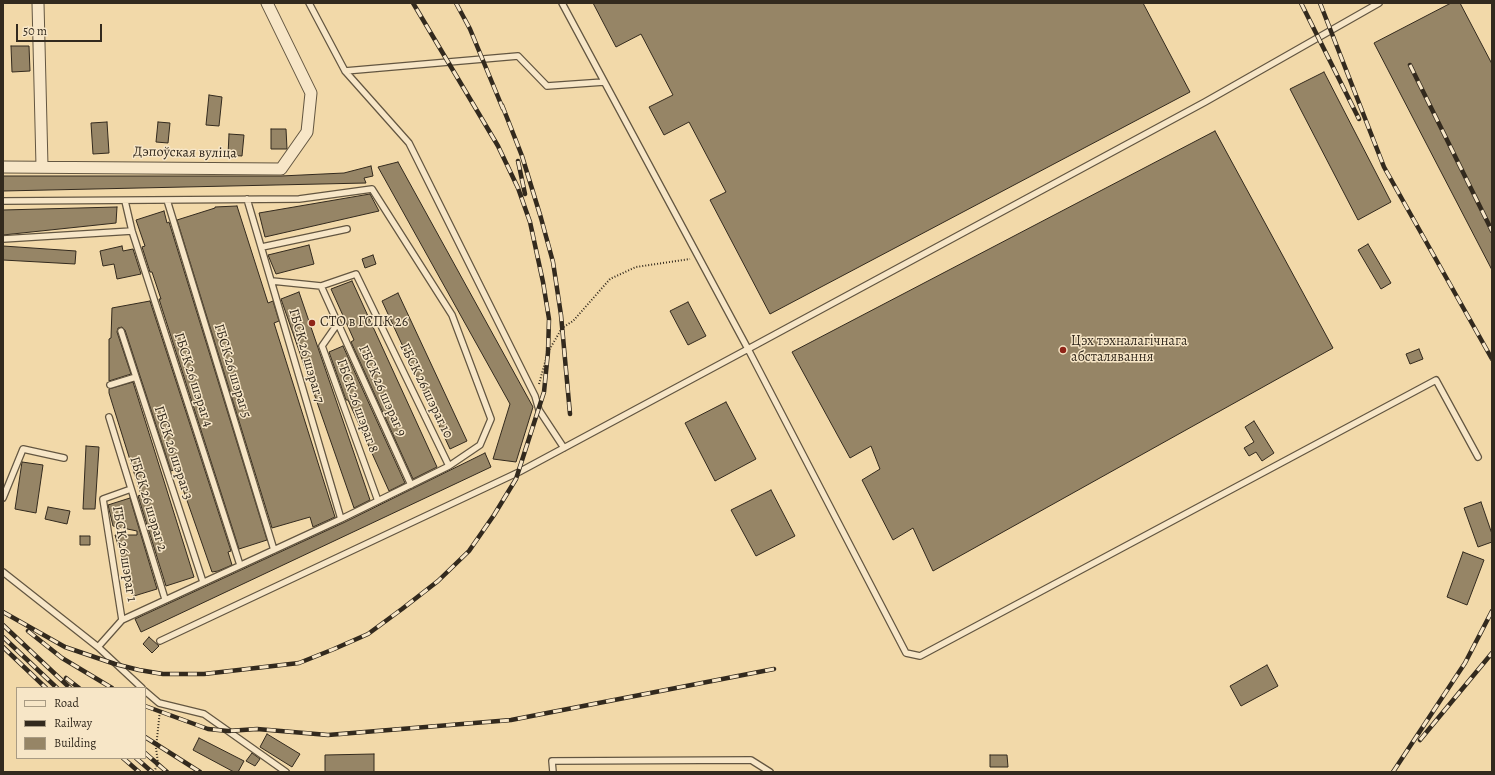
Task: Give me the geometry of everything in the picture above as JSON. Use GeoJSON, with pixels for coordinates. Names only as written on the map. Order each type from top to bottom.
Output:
{"type":"FeatureCollection","features":[{"type":"Feature","properties":{"kind":"street"},"geometry":{"type":"LineString","coordinates":[[38,3],[42,166]]}},
{"type":"Feature","properties":{"kind":"street","name":"Дэпоўская вуліца"},"geometry":{"type":"LineString","coordinates":[[3,167],[42,166],[281,169],[307,132],[311,93],[268,3]]}},
{"type":"Feature","properties":{"kind":"lane"},"geometry":{"type":"LineString","coordinates":[[309,3],[345,71],[409,143],[535,396],[539,410],[564,448]]}},
{"type":"Feature","properties":{"kind":"lane"},"geometry":{"type":"LineString","coordinates":[[562,3],[700,258],[906,653],[920,656],[1436,380],[1478,457]]}},
{"type":"Feature","properties":{"kind":"lane"},"geometry":{"type":"LineString","coordinates":[[160,641],[519,472],[1205,102],[1379,3]]}},
{"type":"Feature","properties":{"kind":"lane"},"geometry":{"type":"LineString","coordinates":[[345,71],[518,56],[547,86],[604,82]]}},
{"type":"Feature","properties":{"kind":"lane"},"geometry":{"type":"LineString","coordinates":[[3,201],[299,199],[372,190],[452,315],[491,419],[480,445],[449,466],[341,519],[122,620],[98,647]]}},
{"type":"Feature","properties":{"kind":"lane","name":"ГБСК 26 шэраг 5"},"geometry":{"type":"LineString","coordinates":[[167,200],[274,550]]}},
{"type":"Feature","properties":{"kind":"lane","name":"ГБСК 26 шэраг 7"},"geometry":{"type":"LineString","coordinates":[[247,200],[341,519]]}},
{"type":"Feature","properties":{"kind":"lane","name":"ГБСК 26 шэраг 4"},"geometry":{"type":"LineString","coordinates":[[125,201],[132,231],[240,565]]}},
{"type":"Feature","properties":{"kind":"lane"},"geometry":{"type":"LineString","coordinates":[[262,247],[347,229]]}},
{"type":"Feature","properties":{"kind":"lane"},"geometry":{"type":"LineString","coordinates":[[3,240],[132,231]]}},
{"type":"Feature","properties":{"kind":"lane","name":"ГБСК 26 шэраг 10"},"geometry":{"type":"LineString","coordinates":[[272,281],[321,286],[356,274],[449,466]]}},
{"type":"Feature","properties":{"kind":"lane","name":"ГБСК 26 шэраг 9"},"geometry":{"type":"LineString","coordinates":[[321,286],[411,485]]}},
{"type":"Feature","properties":{"kind":"lane","name":"ГБСК 26 шэраг 8"},"geometry":{"type":"LineString","coordinates":[[338,323],[322,346],[378,501]]}},
{"type":"Feature","properties":{"kind":"lane","name":"ГБСК 26 шэраг 3"},"geometry":{"type":"LineString","coordinates":[[121,332],[203,582]]}},
{"type":"Feature","properties":{"kind":"lane"},"geometry":{"type":"LineString","coordinates":[[110,385],[136,377]]}},
{"type":"Feature","properties":{"kind":"lane","name":"ГБСК 26 шэраг 2"},"geometry":{"type":"LineString","coordinates":[[108,417],[165,600]]}},
{"type":"Feature","properties":{"kind":"lane"},"geometry":{"type":"LineString","coordinates":[[3,498],[23,448],[64,458]]}},
{"type":"Feature","properties":{"kind":"lane","name":"ГБСК 26 шэраг 1"},"geometry":{"type":"LineString","coordinates":[[122,620],[102,500],[131,489]]}},
{"type":"Feature","properties":{"kind":"lane"},"geometry":{"type":"LineString","coordinates":[[3,572],[98,647],[141,687]]}},
{"type":"Feature","properties":{"kind":"lane"},"geometry":{"type":"LineString","coordinates":[[146,692],[159,703],[204,714],[286,772]]}},
{"type":"Feature","properties":{"kind":"lane"},"geometry":{"type":"LineString","coordinates":[[553,772],[552,761],[751,760],[770,772]]}},
{"type":"Feature","properties":{"kind":"path"},"geometry":{"type":"LineString","coordinates":[[535,396],[548,352],[562,328],[573,321],[610,279],[636,267],[700,258]]}},
{"type":"Feature","properties":{"kind":"path"},"geometry":{"type":"LineString","coordinates":[[154,772],[158,763],[156,748],[160,712],[159,703]]}},
{"type":"Feature","properties":{"kind":"building"},"geometry":{"type":"Polygon","coordinates":[[[593,3],[1143,3],[1190,92],[770,314],[710,200],[726,192],[689,122],[664,135],[649,107],[673,95],[641,34],[616,47],[593,3]]]}},
{"type":"Feature","properties":{"kind":"building"},"geometry":{"type":"Polygon","coordinates":[[[1451,3],[1460,3],[1492,64],[1492,270],[1374,43],[1451,3]]]}},
{"type":"Feature","properties":{"kind":"building"},"geometry":{"type":"Polygon","coordinates":[[[11,46],[29,46],[30,71],[12,72],[11,46]]]}},
{"type":"Feature","properties":{"kind":"building"},"geometry":{"type":"Polygon","coordinates":[[[1324,72],[1391,202],[1358,220],[1290,89],[1324,72]]]}},
{"type":"Feature","properties":{"kind":"building"},"geometry":{"type":"Polygon","coordinates":[[[209,95],[222,97],[219,126],[206,125],[209,95]]]}},
{"type":"Feature","properties":{"kind":"building"},"geometry":{"type":"Polygon","coordinates":[[[107,122],[109,153],[93,154],[91,123],[107,122]]]}},
{"type":"Feature","properties":{"kind":"building"},"geometry":{"type":"Polygon","coordinates":[[[158,122],[170,123],[168,143],[156,142],[158,122]]]}},
{"type":"Feature","properties":{"kind":"building"},"geometry":{"type":"Polygon","coordinates":[[[271,129],[286,129],[287,149],[271,149],[271,129]]]}},
{"type":"Feature","properties":{"kind":"building","name":"Цэх тэхналагічнага абсталявання"},"geometry":{"type":"Polygon","coordinates":[[[1215,131],[1333,348],[933,571],[913,528],[893,540],[862,480],[880,469],[871,446],[850,458],[792,352],[1215,131]]]}},
{"type":"Feature","properties":{"kind":"building"},"geometry":{"type":"Polygon","coordinates":[[[229,134],[244,135],[242,156],[228,155],[229,134]]]}},
{"type":"Feature","properties":{"kind":"building"},"geometry":{"type":"Polygon","coordinates":[[[398,162],[533,407],[516,462],[493,459],[510,404],[378,167],[398,162]]]}},
{"type":"Feature","properties":{"kind":"building"},"geometry":{"type":"Polygon","coordinates":[[[371,166],[373,176],[364,178],[366,183],[3,191],[3,176],[281,176],[344,173],[371,166]]]}},
{"type":"Feature","properties":{"kind":"building"},"geometry":{"type":"Polygon","coordinates":[[[370,194],[379,211],[265,237],[259,213],[370,194]]]}},
{"type":"Feature","properties":{"kind":"building"},"geometry":{"type":"Polygon","coordinates":[[[237,206],[268,303],[273,301],[279,321],[274,323],[335,517],[313,527],[310,517],[272,528],[177,220],[215,207],[237,206]]]}},
{"type":"Feature","properties":{"kind":"building"},"geometry":{"type":"Polygon","coordinates":[[[117,207],[116,223],[3,235],[3,210],[117,207]]]}},
{"type":"Feature","properties":{"kind":"building"},"geometry":{"type":"Polygon","coordinates":[[[164,211],[167,223],[169,222],[267,540],[239,549],[159,299],[161,299],[142,247],[145,246],[136,220],[164,211]]]}},
{"type":"Feature","properties":{"kind":"building"},"geometry":{"type":"Polygon","coordinates":[[[1368,244],[1391,283],[1381,289],[1358,250],[1368,244]]]}},
{"type":"Feature","properties":{"kind":"building"},"geometry":{"type":"Polygon","coordinates":[[[309,245],[314,264],[276,274],[268,255],[309,245]]]}},
{"type":"Feature","properties":{"kind":"building"},"geometry":{"type":"Polygon","coordinates":[[[3,246],[76,251],[75,264],[3,260],[3,246]]]}},
{"type":"Feature","properties":{"kind":"building"},"geometry":{"type":"Polygon","coordinates":[[[122,246],[123,251],[133,249],[141,274],[117,279],[114,264],[103,266],[100,251],[122,246]]]}},
{"type":"Feature","properties":{"kind":"building"},"geometry":{"type":"Polygon","coordinates":[[[373,255],[376,264],[365,268],[362,259],[373,255]]]}},
{"type":"Feature","properties":{"kind":"building"},"geometry":{"type":"Polygon","coordinates":[[[352,281],[437,467],[413,479],[351,342],[354,340],[331,289],[352,281]]]}},
{"type":"Feature","properties":{"kind":"building"},"geometry":{"type":"Polygon","coordinates":[[[299,292],[370,500],[354,508],[281,299],[299,292]]]}},
{"type":"Feature","properties":{"kind":"building"},"geometry":{"type":"Polygon","coordinates":[[[398,293],[467,441],[450,449],[382,301],[398,293]]]}},
{"type":"Feature","properties":{"kind":"building"},"geometry":{"type":"Polygon","coordinates":[[[150,301],[231,551],[228,552],[232,565],[218,571],[212,572],[176,469],[171,471],[125,330],[122,327],[118,328],[117,332],[131,374],[109,381],[109,339],[111,338],[112,308],[150,301]]]}},
{"type":"Feature","properties":{"kind":"building"},"geometry":{"type":"Polygon","coordinates":[[[688,302],[706,336],[688,345],[670,311],[688,302]]]}},
{"type":"Feature","properties":{"kind":"building"},"geometry":{"type":"Polygon","coordinates":[[[343,346],[405,483],[389,491],[348,400],[346,400],[329,352],[343,346]]]}},
{"type":"Feature","properties":{"kind":"building"},"geometry":{"type":"Polygon","coordinates":[[[1419,349],[1423,359],[1410,364],[1406,354],[1419,349]]]}},
{"type":"Feature","properties":{"kind":"building"},"geometry":{"type":"Polygon","coordinates":[[[133,382],[194,577],[166,586],[138,496],[141,495],[109,393],[109,389],[133,382]]]}},
{"type":"Feature","properties":{"kind":"building"},"geometry":{"type":"Polygon","coordinates":[[[726,402],[756,459],[715,481],[685,423],[726,402]]]}},
{"type":"Feature","properties":{"kind":"building"},"geometry":{"type":"Polygon","coordinates":[[[1254,421],[1274,453],[1262,461],[1256,452],[1249,456],[1244,448],[1254,442],[1245,427],[1254,421]]]}},
{"type":"Feature","properties":{"kind":"building"},"geometry":{"type":"Polygon","coordinates":[[[86,446],[99,447],[95,509],[83,509],[86,446]]]}},
{"type":"Feature","properties":{"kind":"building"},"geometry":{"type":"Polygon","coordinates":[[[485,453],[491,467],[141,632],[135,619],[343,523],[485,453]]]}},
{"type":"Feature","properties":{"kind":"building"},"geometry":{"type":"Polygon","coordinates":[[[22,462],[43,465],[36,513],[15,509],[22,462]]]}},
{"type":"Feature","properties":{"kind":"building"},"geometry":{"type":"Polygon","coordinates":[[[771,490],[795,536],[756,556],[731,510],[771,490]]]}},
{"type":"Feature","properties":{"kind":"building"},"geometry":{"type":"Polygon","coordinates":[[[130,498],[157,589],[134,596],[115,535],[137,535],[137,531],[113,526],[108,505],[130,498]]]}},
{"type":"Feature","properties":{"kind":"building"},"geometry":{"type":"Polygon","coordinates":[[[1481,502],[1492,534],[1492,542],[1478,547],[1464,508],[1481,502]]]}},
{"type":"Feature","properties":{"kind":"building"},"geometry":{"type":"Polygon","coordinates":[[[48,507],[70,511],[67,524],[45,519],[48,507]]]}},
{"type":"Feature","properties":{"kind":"building"},"geometry":{"type":"Polygon","coordinates":[[[80,536],[90,536],[90,545],[80,545],[80,536]]]}},
{"type":"Feature","properties":{"kind":"building"},"geometry":{"type":"Polygon","coordinates":[[[1463,552],[1484,560],[1467,605],[1447,597],[1463,552]]]}},
{"type":"Feature","properties":{"kind":"building"},"geometry":{"type":"Polygon","coordinates":[[[149,637],[159,646],[152,653],[143,644],[149,637]]]}},
{"type":"Feature","properties":{"kind":"building"},"geometry":{"type":"Polygon","coordinates":[[[1267,665],[1278,686],[1241,706],[1230,686],[1267,665]]]}},
{"type":"Feature","properties":{"kind":"building"},"geometry":{"type":"Polygon","coordinates":[[[267,734],[300,754],[292,767],[260,747],[267,734]]]}},
{"type":"Feature","properties":{"kind":"building"},"geometry":{"type":"Polygon","coordinates":[[[199,738],[244,761],[238,772],[234,772],[193,750],[199,738]]]}},
{"type":"Feature","properties":{"kind":"building"},"geometry":{"type":"Polygon","coordinates":[[[252,753],[260,759],[255,766],[246,761],[252,753]]]}},
{"type":"Feature","properties":{"kind":"building"},"geometry":{"type":"Polygon","coordinates":[[[374,754],[374,772],[325,772],[325,755],[374,754]]]}},
{"type":"Feature","properties":{"kind":"building"},"geometry":{"type":"Polygon","coordinates":[[[990,755],[1007,755],[1008,767],[990,767],[990,755]]]}},
{"type":"Feature","properties":{"kind":"railway"},"geometry":{"type":"LineString","coordinates":[[3,612],[65,647],[115,664],[139,670],[163,674],[204,674],[299,663],[368,634],[402,609],[438,581],[469,551],[494,515],[516,479],[544,392],[548,352],[549,319],[543,282],[530,222],[518,188],[498,146],[413,3]]}},
{"type":"Feature","properties":{"kind":"railway"},"geometry":{"type":"LineString","coordinates":[[456,3],[470,29],[503,109]]}},
{"type":"Feature","properties":{"kind":"railway"},"geometry":{"type":"LineString","coordinates":[[1301,3],[1359,119]]}},
{"type":"Feature","properties":{"kind":"railway"},"geometry":{"type":"LineString","coordinates":[[1320,3],[1384,167],[1492,359]]}},
{"type":"Feature","properties":{"kind":"railway"},"geometry":{"type":"LineString","coordinates":[[1410,65],[1492,231]]}},
{"type":"Feature","properties":{"kind":"railway"},"geometry":{"type":"LineString","coordinates":[[502,105],[522,156],[553,262],[561,315],[570,414]]}},
{"type":"Feature","properties":{"kind":"railway"},"geometry":{"type":"LineString","coordinates":[[518,161],[525,194]]}},
{"type":"Feature","properties":{"kind":"railway"},"geometry":{"type":"LineString","coordinates":[[1393,772],[1465,663],[1492,611]]}},
{"type":"Feature","properties":{"kind":"railway"},"geometry":{"type":"LineString","coordinates":[[3,625],[69,687]]}},
{"type":"Feature","properties":{"kind":"railway"},"geometry":{"type":"LineString","coordinates":[[28,631],[62,658],[110,687]]}},
{"type":"Feature","properties":{"kind":"railway"},"geometry":{"type":"LineString","coordinates":[[3,637],[56,687]]}},
{"type":"Feature","properties":{"kind":"railway"},"geometry":{"type":"LineString","coordinates":[[3,647],[45,687]]}},
{"type":"Feature","properties":{"kind":"railway"},"geometry":{"type":"LineString","coordinates":[[1420,740],[1492,653]]}},
{"type":"Feature","properties":{"kind":"railway"},"geometry":{"type":"LineString","coordinates":[[146,706],[208,729],[228,731],[257,729],[328,735],[511,720],[774,669]]}},
{"type":"Feature","properties":{"kind":"railway"},"geometry":{"type":"LineString","coordinates":[[66,678],[78,687]]}},
{"type":"Feature","properties":{"kind":"railway"},"geometry":{"type":"LineString","coordinates":[[146,738],[200,772]]}},
{"type":"Feature","properties":{"kind":"railway"},"geometry":{"type":"LineString","coordinates":[[146,754],[167,772]]}},
{"type":"Feature","properties":{"kind":"railway"},"geometry":{"type":"LineString","coordinates":[[124,759],[139,772]]}},
{"type":"Feature","properties":{"kind":"railway"},"geometry":{"type":"LineString","coordinates":[[137,759],[152,772]]}},
{"type":"Feature","properties":{"kind":"place","name":"СТО в ГСПК 26"},"geometry":{"type":"Point","coordinates":[312,323]}},
{"type":"Feature","properties":{"kind":"place","name":"Цэх тэхналагічнага абсталявання"},"geometry":{"type":"Point","coordinates":[1063,350]}}]}
